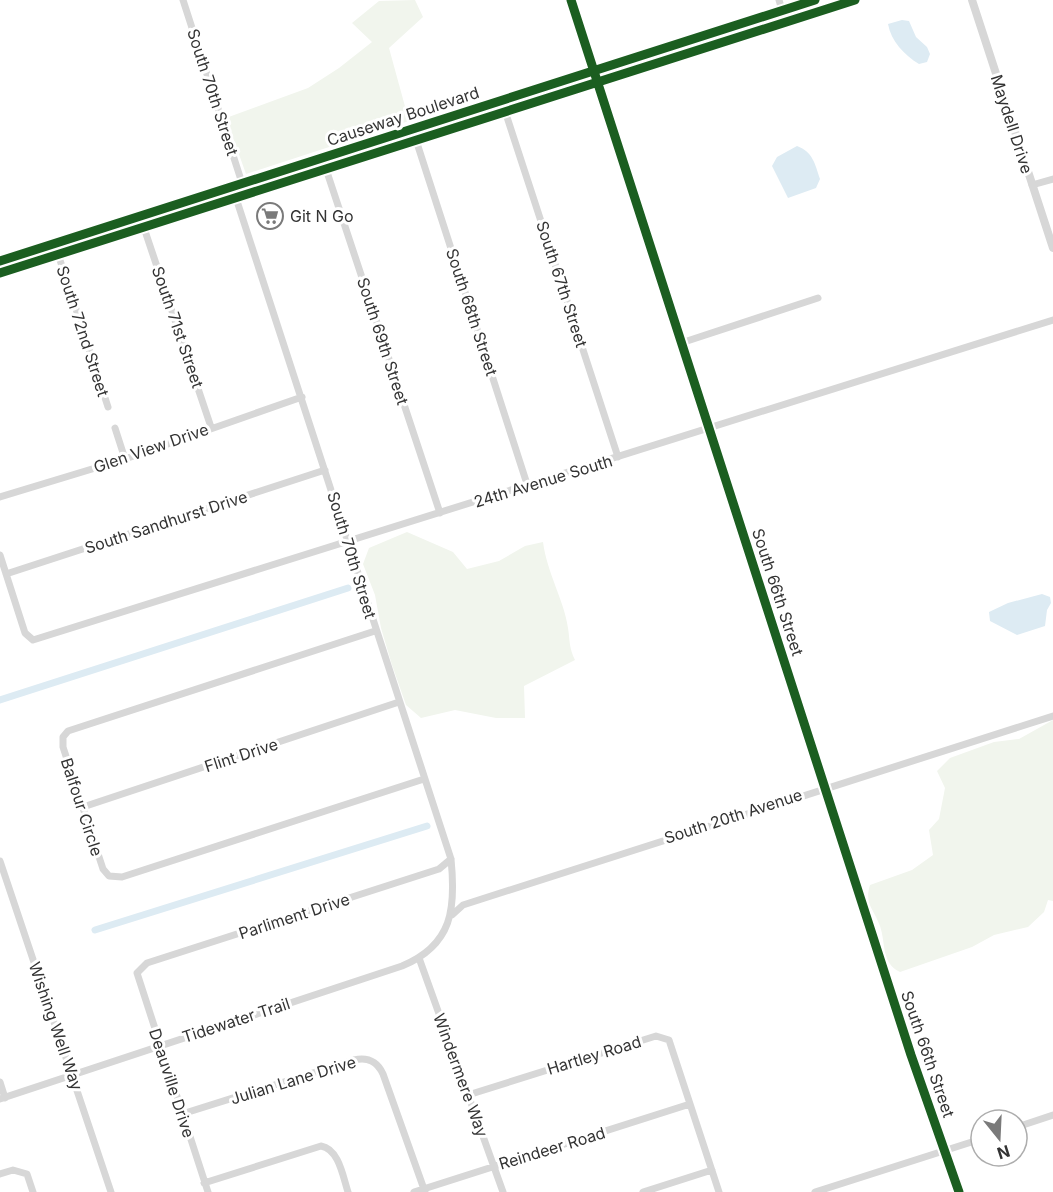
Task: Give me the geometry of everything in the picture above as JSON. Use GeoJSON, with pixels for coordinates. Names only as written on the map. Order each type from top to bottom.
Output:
{"type":"FeatureCollection","features":[{"type":"Feature","properties":{"kind":"main road","name":"Causeway Boulevard"},"geometry":{"type":"LineString","coordinates":[[0,273],[505,111],[781,5],[815,0]]}},
{"type":"Feature","properties":{"kind":"main road","name":"Causeway Boulevard"},"geometry":{"type":"LineString","coordinates":[[0,261],[237,185],[595,76],[673,58],[855,0]]}},
{"type":"Feature","properties":{"kind":"main road"},"geometry":{"type":"LineString","coordinates":[[673,58],[686,48],[712,39],[718,31]]}},
{"type":"Feature","properties":{"kind":"main road"},"geometry":{"type":"LineString","coordinates":[[237,185],[241,196]]}},
{"type":"Feature","properties":{"kind":"street","name":"South 70th Street"},"geometry":{"type":"LineString","coordinates":[[183,0],[237,185]]}},
{"type":"Feature","properties":{"kind":"street","name":"South 66th Street"},"geometry":{"type":"LineString","coordinates":[[571,0],[911,1055],[959,1192]]}},
{"type":"Feature","properties":{"kind":"street","name":"Maydell Drive"},"geometry":{"type":"LineString","coordinates":[[972,0],[1053,248]]}},
{"type":"Feature","properties":{"kind":"street","name":"South 67th Street"},"geometry":{"type":"LineString","coordinates":[[505,111],[618,457]]}},
{"type":"Feature","properties":{"kind":"street","name":"South 68th Street"},"geometry":{"type":"LineString","coordinates":[[416,140],[527,484]]}},
{"type":"Feature","properties":{"kind":"street","name":"South 69th Street"},"geometry":{"type":"LineString","coordinates":[[326,169],[440,513]]}},
{"type":"Feature","properties":{"kind":"street"},"geometry":{"type":"LineString","coordinates":[[1032,185],[1053,179]]}},
{"type":"Feature","properties":{"kind":"street","name":"South 70th Street"},"geometry":{"type":"LineString","coordinates":[[241,196],[375,631],[451,858],[454,891],[452,915]]}},
{"type":"Feature","properties":{"kind":"street","name":"South 71st Street"},"geometry":{"type":"LineString","coordinates":[[144,228],[211,427]]}},
{"type":"Feature","properties":{"kind":"street","name":"South 72nd Street"},"geometry":{"type":"LineString","coordinates":[[58,254],[108,407]]}},
{"type":"Feature","properties":{"kind":"street"},"geometry":{"type":"LineString","coordinates":[[681,343],[818,298]]}},
{"type":"Feature","properties":{"kind":"street","name":"24th Avenue South"},"geometry":{"type":"LineString","coordinates":[[6,574],[25,633],[33,640],[349,543],[527,484],[710,430],[1053,320]]}},
{"type":"Feature","properties":{"kind":"street","name":"Glen View Drive"},"geometry":{"type":"LineString","coordinates":[[0,496],[124,459],[211,427],[302,398]]}},
{"type":"Feature","properties":{"kind":"street"},"geometry":{"type":"LineString","coordinates":[[115,428],[124,459]]}},
{"type":"Feature","properties":{"kind":"street","name":"South Sandhurst Drive"},"geometry":{"type":"LineString","coordinates":[[6,574],[325,470]]}},
{"type":"Feature","properties":{"kind":"street"},"geometry":{"type":"LineString","coordinates":[[0,555],[6,574]]}},
{"type":"Feature","properties":{"kind":"street","name":"Balfour Circle"},"geometry":{"type":"LineString","coordinates":[[375,631],[68,731],[63,737],[63,747],[82,807],[103,869],[109,876],[118,877],[424,779]]}},
{"type":"Feature","properties":{"kind":"street","name":"Flint Drive"},"geometry":{"type":"LineString","coordinates":[[82,807],[399,702]]}},
{"type":"Feature","properties":{"kind":"street","name":"South 20th Avenue"},"geometry":{"type":"LineString","coordinates":[[452,915],[463,904],[826,786],[1053,716]]}},
{"type":"Feature","properties":{"kind":"street","name":"Parliment Drive"},"geometry":{"type":"LineString","coordinates":[[137,973],[147,963],[439,870],[451,858]]}},
{"type":"Feature","properties":{"kind":"street","name":"Wishing Well Way"},"geometry":{"type":"LineString","coordinates":[[1,866],[111,1192]]}},
{"type":"Feature","properties":{"kind":"street","name":"Tidewater Trail"},"geometry":{"type":"LineString","coordinates":[[2,1099],[402,966],[419,958],[444,932],[452,915]]}},
{"type":"Feature","properties":{"kind":"street","name":"Windermere Way"},"geometry":{"type":"LineString","coordinates":[[419,958],[503,1192]]}},
{"type":"Feature","properties":{"kind":"street","name":"Deauville Drive"},"geometry":{"type":"LineString","coordinates":[[137,973],[208,1192]]}},
{"type":"Feature","properties":{"kind":"street","name":"Hartley Road"},"geometry":{"type":"LineString","coordinates":[[468,1095],[656,1036],[669,1040],[719,1192]]}},
{"type":"Feature","properties":{"kind":"street","name":"Julian Lane Drive"},"geometry":{"type":"LineString","coordinates":[[182,1114],[354,1060],[370,1060],[381,1071],[425,1190]]}},
{"type":"Feature","properties":{"kind":"street"},"geometry":{"type":"LineString","coordinates":[[0,1082],[2,1099]]}},
{"type":"Feature","properties":{"kind":"street","name":"Reindeer Road"},"geometry":{"type":"LineString","coordinates":[[414,1192],[690,1104]]}},
{"type":"Feature","properties":{"kind":"street"},"geometry":{"type":"LineString","coordinates":[[1029,1123],[1053,1115]]}},
{"type":"Feature","properties":{"kind":"street"},"geometry":{"type":"LineString","coordinates":[[815,1192],[969,1143]]}},
{"type":"Feature","properties":{"kind":"street"},"geometry":{"type":"LineString","coordinates":[[204,1183],[324,1146],[335,1155],[348,1192]]}},
{"type":"Feature","properties":{"kind":"street"},"geometry":{"type":"LineString","coordinates":[[0,1174],[12,1170],[27,1174],[33,1192]]}},
{"type":"Feature","properties":{"kind":"street"},"geometry":{"type":"LineString","coordinates":[[643,1192],[712,1170]]}},
{"type":"Feature","properties":{"kind":"shaded area"},"geometry":{"type":"Polygon","coordinates":[[[415,0],[423,17],[389,48],[409,121],[246,174],[226,118],[308,88],[339,68],[372,42],[352,23],[379,1],[415,0]]]}},
{"type":"Feature","properties":{"kind":"shaded area"},"geometry":{"type":"Polygon","coordinates":[[[902,20],[909,21],[916,37],[927,47],[930,54],[927,62],[919,64],[903,52],[895,42],[888,24],[902,20]]]}},
{"type":"Feature","properties":{"kind":"shaded area"},"geometry":{"type":"Polygon","coordinates":[[[797,146],[810,155],[820,179],[816,188],[788,198],[772,166],[777,157],[797,146]]]}},
{"type":"Feature","properties":{"kind":"shaded area"},"geometry":{"type":"Polygon","coordinates":[[[407,532],[453,552],[467,569],[499,561],[525,546],[543,542],[548,565],[566,618],[575,660],[524,686],[525,718],[496,718],[455,710],[421,718],[406,705],[381,628],[375,595],[363,564],[369,548],[407,532]]]}},
{"type":"Feature","properties":{"kind":"shaded area"},"geometry":{"type":"Polygon","coordinates":[[[1042,594],[1050,597],[1051,603],[1047,610],[1045,626],[1017,635],[990,621],[989,612],[1008,603],[1042,594]]]}},
{"type":"Feature","properties":{"kind":"shaded area"},"geometry":{"type":"Polygon","coordinates":[[[1053,720],[1053,901],[1048,900],[1044,912],[1028,927],[994,935],[972,947],[900,972],[890,964],[887,958],[880,926],[869,902],[868,892],[870,885],[912,870],[933,855],[929,830],[939,819],[945,788],[937,771],[950,758],[994,742],[1019,739],[1053,720]]]}},
{"type":"Feature","properties":{"kind":"waterway"},"geometry":{"type":"LineString","coordinates":[[0,700],[348,588]]}},
{"type":"Feature","properties":{"kind":"waterway"},"geometry":{"type":"LineString","coordinates":[[95,930],[427,826]]}},
{"type":"Feature","properties":{"kind":"cycle path"},"geometry":{"type":"LineString","coordinates":[[571,0],[911,1055],[959,1192]]}},
{"type":"Feature","properties":{"kind":"cycle path"},"geometry":{"type":"LineString","coordinates":[[0,261],[815,0]]}},
{"type":"Feature","properties":{"kind":"cycle path"},"geometry":{"type":"LineString","coordinates":[[0,273],[855,0]]}},
{"type":"Feature","properties":{"kind":"place","name":"Git N Go"},"geometry":{"type":"Point","coordinates":[270,216]}}]}
